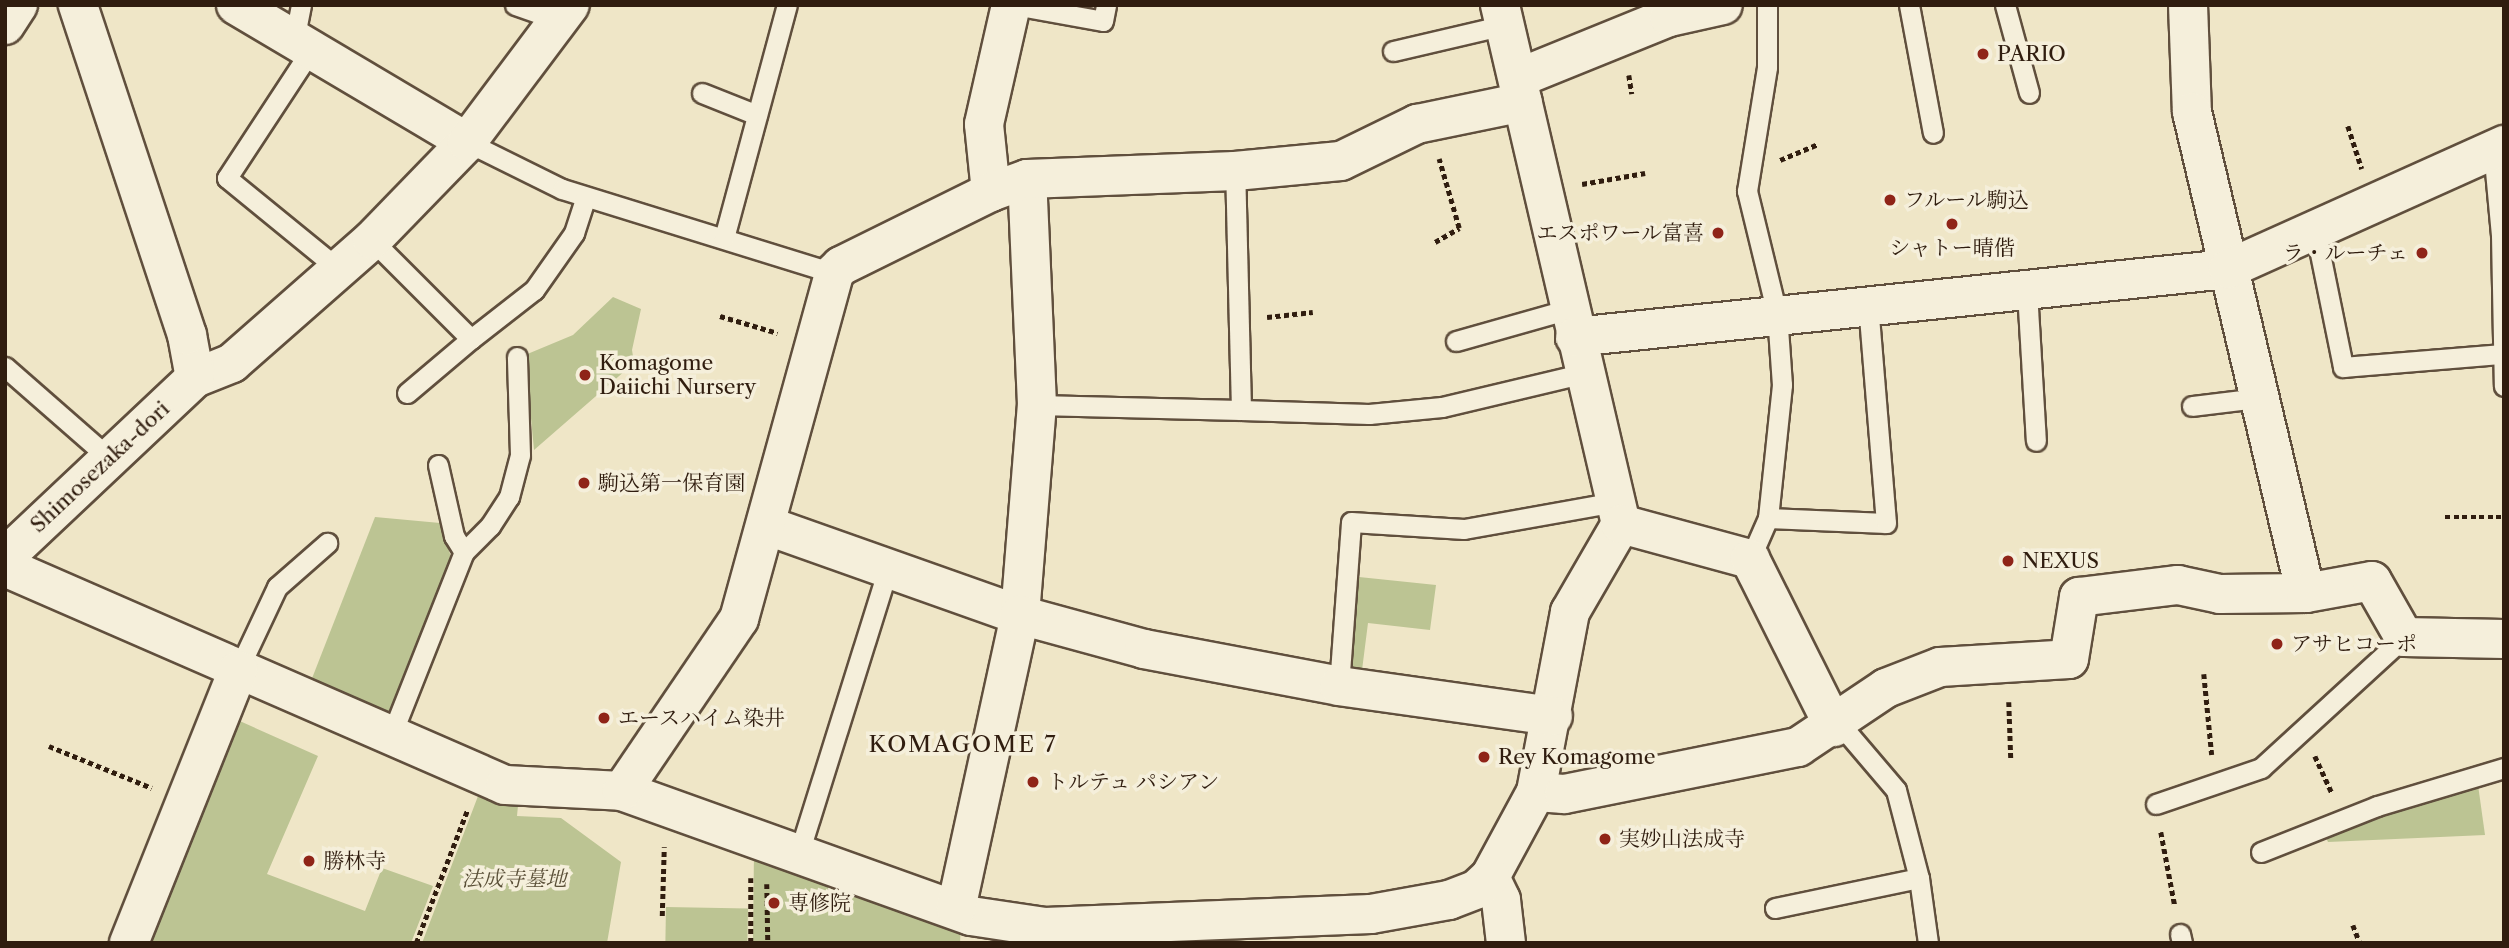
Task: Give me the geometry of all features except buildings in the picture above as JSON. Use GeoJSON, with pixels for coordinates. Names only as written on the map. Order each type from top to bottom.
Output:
{"type":"FeatureCollection","features":[{"type":"Feature","properties":{"kind":"street"},"geometry":{"type":"LineString","coordinates":[[5,25],[18,5]]}},
{"type":"Feature","properties":{"kind":"street"},"geometry":{"type":"LineString","coordinates":[[78,5],[187,335],[195,378],[232,363],[372,240],[467,142],[564,13]]}},
{"type":"Feature","properties":{"kind":"street"},"geometry":{"type":"LineString","coordinates":[[236,5],[302,32],[467,142]]}},
{"type":"Feature","properties":{"kind":"street"},"geometry":{"type":"LineString","coordinates":[[991,191],[984,124],[1012,5]]}},
{"type":"Feature","properties":{"kind":"street"},"geometry":{"type":"LineString","coordinates":[[622,791],[739,619],[768,526],[834,273],[991,191],[1027,180],[1235,171],[1341,161],[1429,121],[1522,90],[1669,17],[1723,5]]}},
{"type":"Feature","properties":{"kind":"street"},"geometry":{"type":"LineString","coordinates":[[2188,5],[2192,112],[2306,593]]}},
{"type":"Feature","properties":{"kind":"street"},"geometry":{"type":"LineString","coordinates":[[5,567],[505,785],[622,791],[751,839],[783,865],[956,909],[971,916],[1045,927],[1371,914],[1449,900],[1477,888],[1490,877],[1536,792],[1553,716],[1570,611],[1618,513],[1503,15]]}},
{"type":"Feature","properties":{"kind":"street"},"geometry":{"type":"LineString","coordinates":[[1572,323],[1777,314],[2228,269],[2498,147]]}},
{"type":"Feature","properties":{"kind":"street"},"geometry":{"type":"LineString","coordinates":[[956,909],[1020,615],[1037,405],[1027,180]]}},
{"type":"Feature","properties":{"kind":"street","name":"Shimosezaka-dori"},"geometry":{"type":"LineString","coordinates":[[5,557],[195,378]]}},
{"type":"Feature","properties":{"kind":"street"},"geometry":{"type":"LineString","coordinates":[[1618,513],[1750,559],[1837,725]]}},
{"type":"Feature","properties":{"kind":"street"},"geometry":{"type":"LineString","coordinates":[[768,526],[1020,615],[1144,649],[1339,686],[1553,716]]}},
{"type":"Feature","properties":{"kind":"street"},"geometry":{"type":"LineString","coordinates":[[1536,792],[1564,794],[1798,747],[1837,725],[1886,688],[1940,667],[2069,659],[2079,597],[2178,585],[2220,594],[2306,593],[2372,581],[2404,637],[2504,639]]}},
{"type":"Feature","properties":{"kind":"street"},"geometry":{"type":"LineString","coordinates":[[129,943],[238,670]]}},
{"type":"Feature","properties":{"kind":"street"},"geometry":{"type":"LineString","coordinates":[[1490,877],[1502,900],[1506,943]]}},
{"type":"Feature","properties":{"kind":"lane"},"geometry":{"type":"LineString","coordinates":[[515,5],[564,13]]}},
{"type":"Feature","properties":{"kind":"lane"},"geometry":{"type":"LineString","coordinates":[[724,238],[787,5]]}},
{"type":"Feature","properties":{"kind":"lane"},"geometry":{"type":"LineString","coordinates":[[1012,5],[1103,21],[1106,5]]}},
{"type":"Feature","properties":{"kind":"lane"},"geometry":{"type":"LineString","coordinates":[[1750,559],[1768,518],[1782,385],[1777,314],[1747,191],[1767,67],[1767,5]]}},
{"type":"Feature","properties":{"kind":"lane"},"geometry":{"type":"LineString","coordinates":[[1909,5],[1933,133]]}},
{"type":"Feature","properties":{"kind":"lane"},"geometry":{"type":"LineString","coordinates":[[2005,5],[2029,93]]}},
{"type":"Feature","properties":{"kind":"lane"},"geometry":{"type":"LineString","coordinates":[[1393,51],[1503,15]]}},
{"type":"Feature","properties":{"kind":"lane"},"geometry":{"type":"LineString","coordinates":[[302,32],[227,178],[340,270]]}},
{"type":"Feature","properties":{"kind":"lane"},"geometry":{"type":"LineString","coordinates":[[702,93],[757,114]]}},
{"type":"Feature","properties":{"kind":"lane"},"geometry":{"type":"LineString","coordinates":[[467,142],[586,197],[834,273]]}},
{"type":"Feature","properties":{"kind":"lane"},"geometry":{"type":"LineString","coordinates":[[2498,147],[2504,387]]}},
{"type":"Feature","properties":{"kind":"lane"},"geometry":{"type":"LineString","coordinates":[[1235,171],[1241,410]]}},
{"type":"Feature","properties":{"kind":"lane"},"geometry":{"type":"LineString","coordinates":[[407,393],[534,290],[574,233],[586,197]]}},
{"type":"Feature","properties":{"kind":"lane"},"geometry":{"type":"LineString","coordinates":[[2315,229],[2343,367],[2502,354]]}},
{"type":"Feature","properties":{"kind":"lane"},"geometry":{"type":"LineString","coordinates":[[372,240],[471,339]]}},
{"type":"Feature","properties":{"kind":"lane"},"geometry":{"type":"LineString","coordinates":[[2027,291],[2036,441]]}},
{"type":"Feature","properties":{"kind":"lane"},"geometry":{"type":"LineString","coordinates":[[1768,518],[1886,523],[1868,305]]}},
{"type":"Feature","properties":{"kind":"lane"},"geometry":{"type":"LineString","coordinates":[[1456,341],[1572,323]]}},
{"type":"Feature","properties":{"kind":"lane"},"geometry":{"type":"LineString","coordinates":[[391,736],[464,552],[490,526],[509,497],[520,455],[517,357]]}},
{"type":"Feature","properties":{"kind":"lane"},"geometry":{"type":"LineString","coordinates":[[5,368],[110,459]]}},
{"type":"Feature","properties":{"kind":"lane"},"geometry":{"type":"LineString","coordinates":[[1037,405],[1369,414],[1430,408],[1585,373]]}},
{"type":"Feature","properties":{"kind":"lane"},"geometry":{"type":"LineString","coordinates":[[2192,406],[2258,398]]}},
{"type":"Feature","properties":{"kind":"lane"},"geometry":{"type":"LineString","coordinates":[[438,465],[454,536],[464,552]]}},
{"type":"Feature","properties":{"kind":"lane"},"geometry":{"type":"LineString","coordinates":[[1339,686],[1351,522],[1464,529],[1618,513]]}},
{"type":"Feature","properties":{"kind":"lane"},"geometry":{"type":"LineString","coordinates":[[238,670],[277,587],[327,543]]}},
{"type":"Feature","properties":{"kind":"lane"},"geometry":{"type":"LineString","coordinates":[[783,865],[888,568]]}},
{"type":"Feature","properties":{"kind":"lane"},"geometry":{"type":"LineString","coordinates":[[2156,804],[2216,787],[2261,768],[2404,637]]}},
{"type":"Feature","properties":{"kind":"lane"},"geometry":{"type":"LineString","coordinates":[[1837,725],[1896,790],[1919,878],[1928,943]]}},
{"type":"Feature","properties":{"kind":"lane"},"geometry":{"type":"LineString","coordinates":[[2261,852],[2344,819],[2504,768]]}},
{"type":"Feature","properties":{"kind":"lane"},"geometry":{"type":"LineString","coordinates":[[1775,908],[1919,878]]}},
{"type":"Feature","properties":{"kind":"path"},"geometry":{"type":"LineString","coordinates":[[1429,121],[1459,228],[1434,242]]}},
{"type":"Feature","properties":{"kind":"path"},"geometry":{"type":"LineString","coordinates":[[1543,192],[1645,173]]}},
{"type":"Feature","properties":{"kind":"path"},"geometry":{"type":"LineString","coordinates":[[1239,320],[1312,312]]}},
{"type":"Feature","properties":{"kind":"path"},"geometry":{"type":"LineString","coordinates":[[720,316],[815,344]]}},
{"type":"Feature","properties":{"kind":"path"},"geometry":{"type":"LineString","coordinates":[[2445,517],[2504,517]]}},
{"type":"Feature","properties":{"kind":"path"},"geometry":{"type":"LineString","coordinates":[[2008,663],[2011,758]]}},
{"type":"Feature","properties":{"kind":"path"},"geometry":{"type":"LineString","coordinates":[[2204,674],[2216,787]]}},
{"type":"Feature","properties":{"kind":"path"},"geometry":{"type":"LineString","coordinates":[[49,746],[185,802]]}},
{"type":"Feature","properties":{"kind":"path"},"geometry":{"type":"LineString","coordinates":[[2313,753],[2344,819]]}},
{"type":"Feature","properties":{"kind":"path"},"geometry":{"type":"LineString","coordinates":[[416,943],[481,774]]}},
{"type":"Feature","properties":{"kind":"path"},"geometry":{"type":"LineString","coordinates":[[2156,804],[2181,938]]}},
{"type":"Feature","properties":{"kind":"path"},"geometry":{"type":"LineString","coordinates":[[662,916],[666,807]]}},
{"type":"Feature","properties":{"kind":"path"},"geometry":{"type":"LineString","coordinates":[[751,839],[751,943]]}},
{"type":"Feature","properties":{"kind":"path"},"geometry":{"type":"LineString","coordinates":[[768,943],[783,865]]}},
{"type":"Feature","properties":{"kind":"path"},"geometry":{"type":"LineString","coordinates":[[2353,925],[2360,943]]}},
{"type":"Feature","properties":{"kind":"green space"},"geometry":{"type":"Polygon","coordinates":[[[613,297],[641,309],[632,350],[634,363],[534,450],[525,355],[573,335],[613,297]]]}},
{"type":"Feature","properties":{"kind":"green space"},"geometry":{"type":"Polygon","coordinates":[[[375,517],[440,523],[451,557],[386,719],[309,686],[375,517]]]}},
{"type":"Feature","properties":{"kind":"green space"},"geometry":{"type":"Polygon","coordinates":[[[1359,577],[1436,585],[1430,630],[1368,623],[1361,678],[1348,676],[1359,577]]]}},
{"type":"Feature","properties":{"kind":"green space"},"geometry":{"type":"Polygon","coordinates":[[[233,718],[318,756],[267,874],[365,911],[382,868],[433,886],[411,943],[143,943],[233,718]]]}},
{"type":"Feature","properties":{"kind":"green space","name":"法成寺墓地"},"geometry":{"type":"Polygon","coordinates":[[[483,783],[519,795],[517,816],[561,818],[621,862],[607,943],[422,943],[483,783]]]}},
{"type":"Feature","properties":{"kind":"green space"},"geometry":{"type":"Polygon","coordinates":[[[2478,785],[2485,835],[2328,842],[2325,835],[2398,806],[2478,785]]]}},
{"type":"Feature","properties":{"kind":"green space"},"geometry":{"type":"Polygon","coordinates":[[[754,850],[961,924],[960,943],[753,943],[754,850]]]}},
{"type":"Feature","properties":{"kind":"green space"},"geometry":{"type":"Polygon","coordinates":[[[666,907],[748,908],[747,943],[665,943],[666,907]]]}},
{"type":"Feature","properties":{"kind":"place","name":"PARIO"},"geometry":{"type":"Point","coordinates":[1983,54]}},
{"type":"Feature","properties":{"kind":"place","name":"フルール駒込"},"geometry":{"type":"Point","coordinates":[1890,200]}},
{"type":"Feature","properties":{"kind":"place","name":"シャトー晴偕"},"geometry":{"type":"Point","coordinates":[1952,224]}},
{"type":"Feature","properties":{"kind":"place","name":"エスポワール富喜"},"geometry":{"type":"Point","coordinates":[1718,233]}},
{"type":"Feature","properties":{"kind":"place","name":"ラ・ルーチェ"},"geometry":{"type":"Point","coordinates":[2422,253]}},
{"type":"Feature","properties":{"kind":"place","name":"Komagome Daiichi Nursery"},"geometry":{"type":"Point","coordinates":[585,375]}},
{"type":"Feature","properties":{"kind":"place","name":"駒込第一保育園"},"geometry":{"type":"Point","coordinates":[584,483]}},
{"type":"Feature","properties":{"kind":"place","name":"NEXUS"},"geometry":{"type":"Point","coordinates":[2008,561]}},
{"type":"Feature","properties":{"kind":"place","name":"アサヒコーポ"},"geometry":{"type":"Point","coordinates":[2277,644]}},
{"type":"Feature","properties":{"kind":"place","name":"エースハイム染井"},"geometry":{"type":"Point","coordinates":[604,718]}},
{"type":"Feature","properties":{"kind":"place","name":"Rey Komagome"},"geometry":{"type":"Point","coordinates":[1484,757]}},
{"type":"Feature","properties":{"kind":"place","name":"トルテュ パシアン"},"geometry":{"type":"Point","coordinates":[1033,782]}},
{"type":"Feature","properties":{"kind":"place","name":"実妙山法成寺"},"geometry":{"type":"Point","coordinates":[1605,839]}},
{"type":"Feature","properties":{"kind":"place","name":"勝林寺"},"geometry":{"type":"Point","coordinates":[309,861]}},
{"type":"Feature","properties":{"kind":"place","name":"専修院"},"geometry":{"type":"Point","coordinates":[774,903]}},
{"type":"Feature","properties":{"kind":"district","name":"KOMAGOME 7"},"geometry":{"type":"Point","coordinates":[963,744]}}]}
